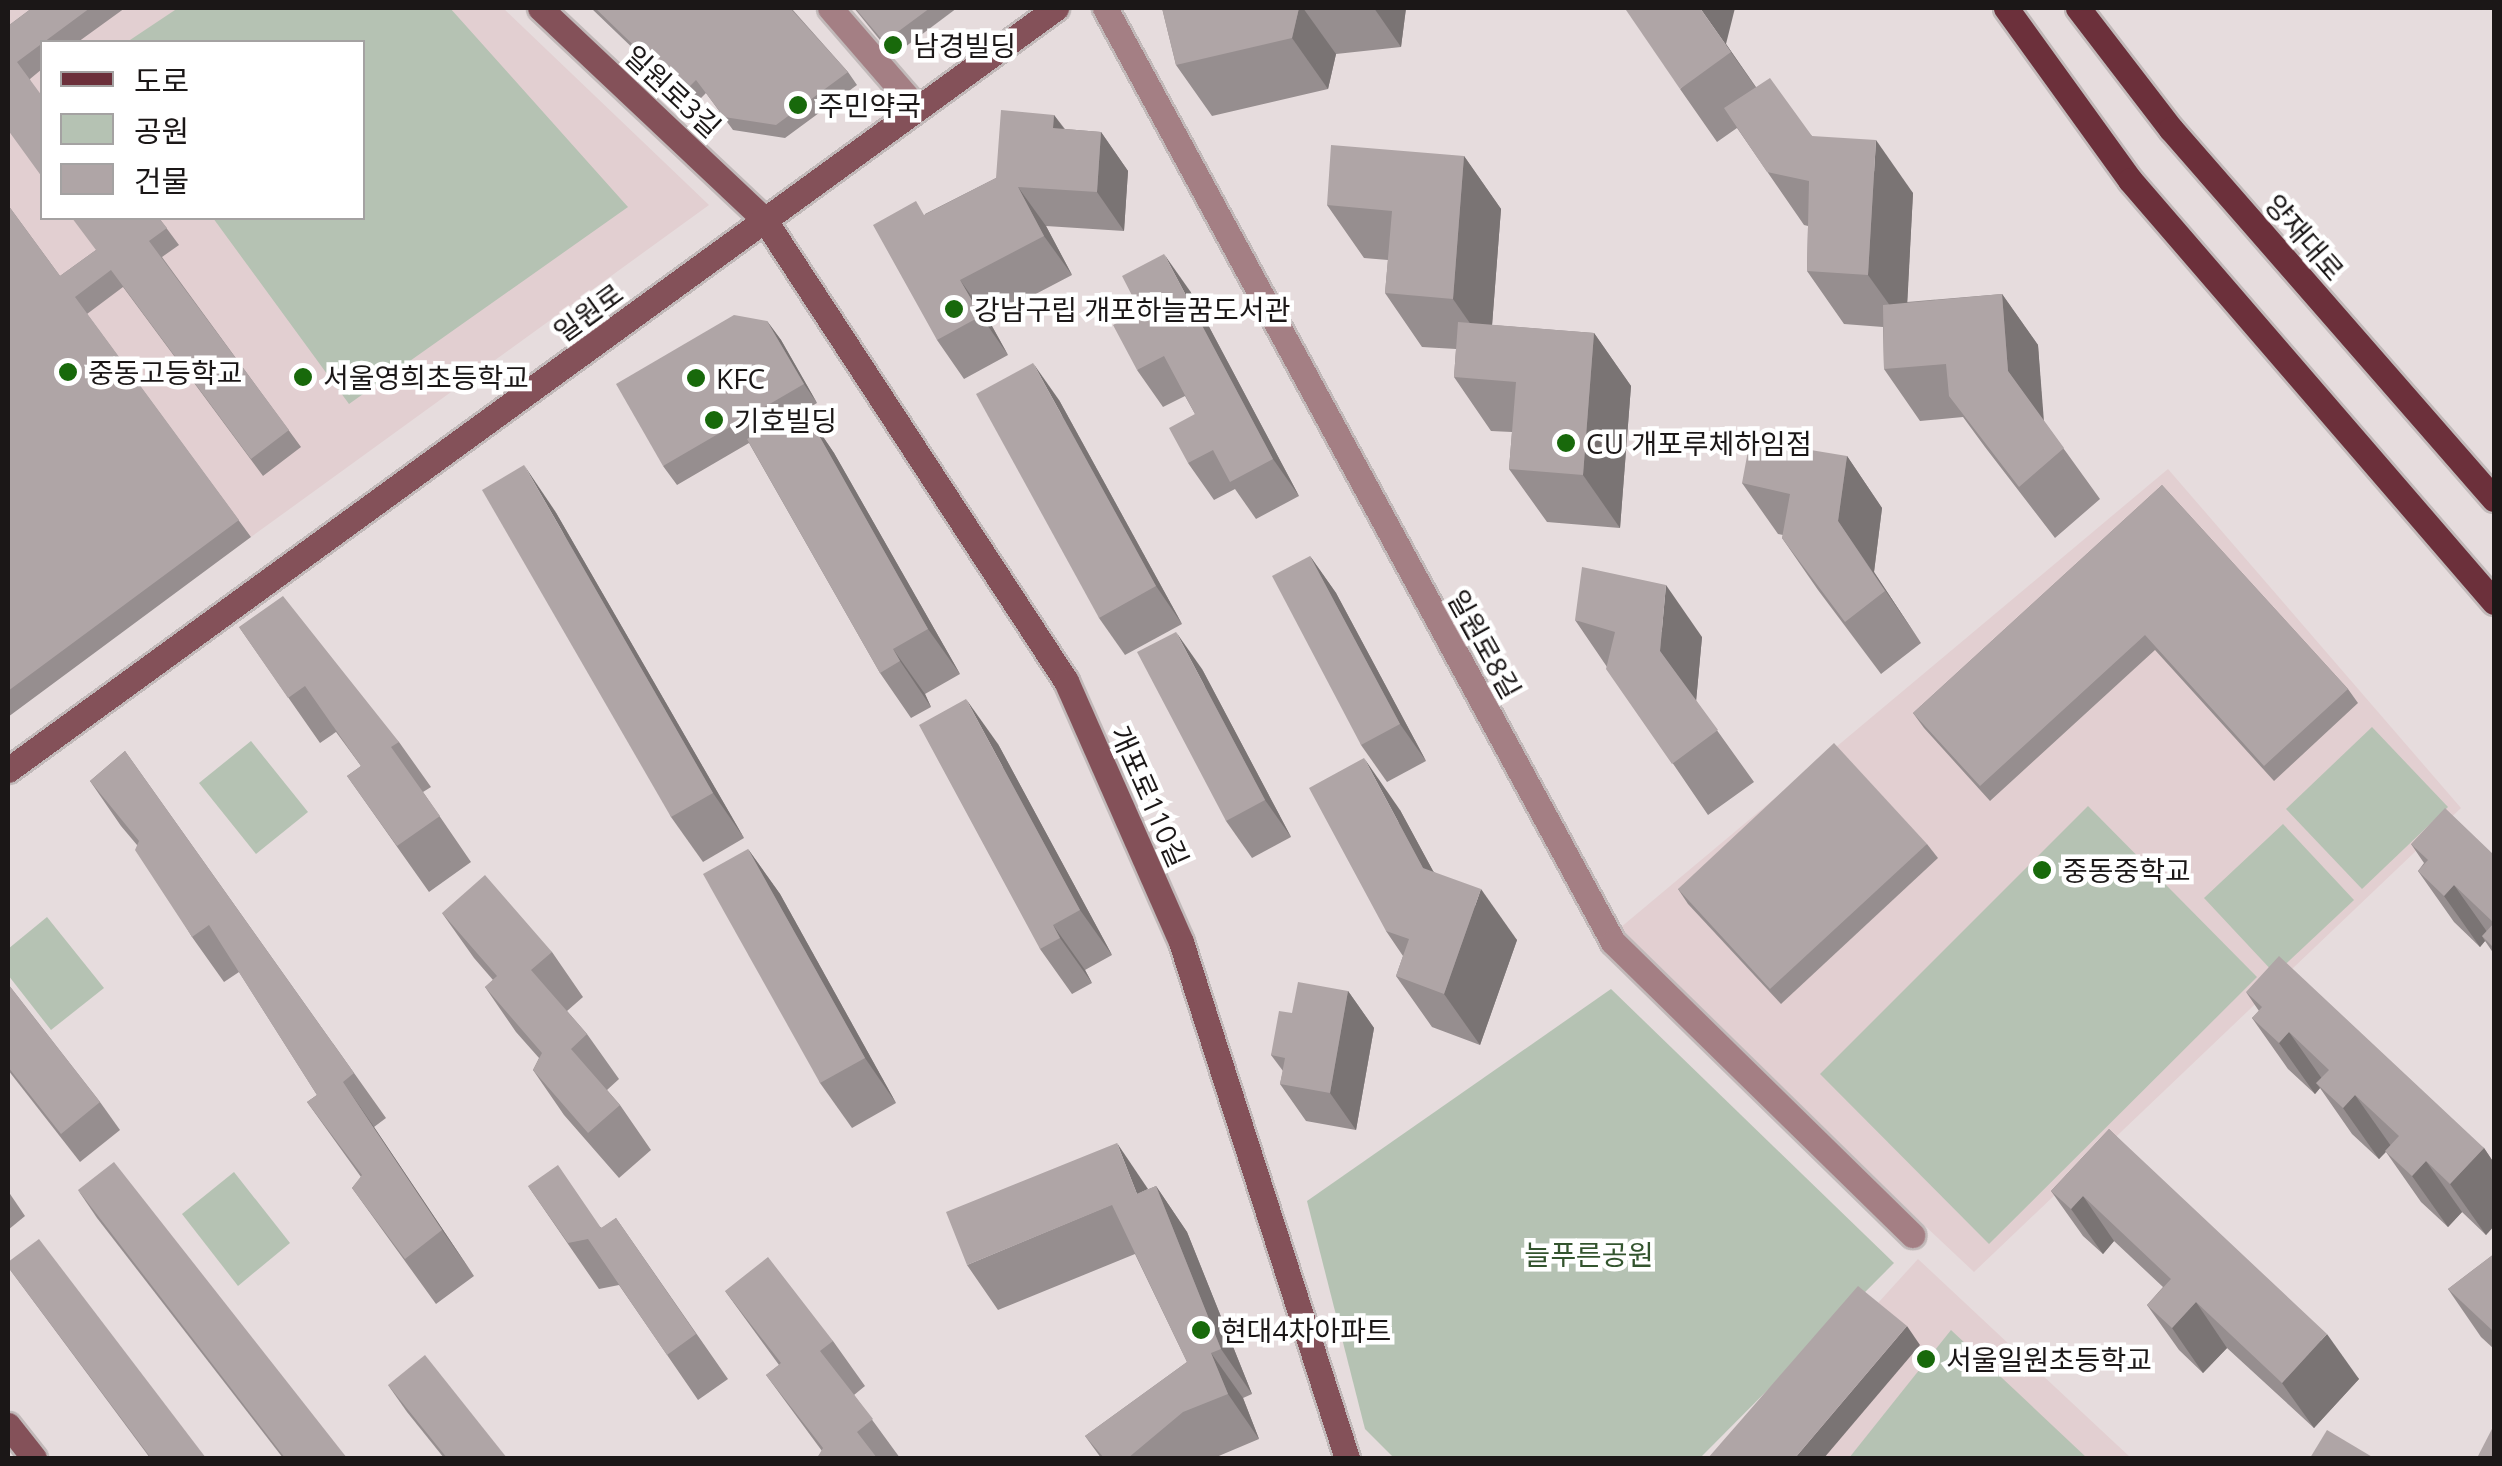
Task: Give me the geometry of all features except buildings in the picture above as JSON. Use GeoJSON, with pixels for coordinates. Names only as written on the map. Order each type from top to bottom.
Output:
{"type":"FeatureCollection","features":[{"type":"Feature","properties":{"kind":"main road"},"geometry":{"type":"LineString","coordinates":[[2006,8],[2130,180],[2398,496],[2494,602]]}},
{"type":"Feature","properties":{"kind":"main road","name":"양재대로"},"geometry":{"type":"LineString","coordinates":[[2078,8],[2171,129],[2494,499]]}},
{"type":"Feature","properties":{"kind":"main road"},"geometry":{"type":"LineString","coordinates":[[2398,496],[2494,589]]}},
{"type":"Feature","properties":{"kind":"street","name":"일원로3길"},"geometry":{"type":"LineString","coordinates":[[540,8],[764,218]]}},
{"type":"Feature","properties":{"kind":"street"},"geometry":{"type":"LineString","coordinates":[[830,8],[915,106]]}},
{"type":"Feature","properties":{"kind":"street","name":"일원로"},"geometry":{"type":"LineString","coordinates":[[8,770],[915,106],[1056,8]]}},
{"type":"Feature","properties":{"kind":"street","name":"일원로8길"},"geometry":{"type":"LineString","coordinates":[[1105,8],[1613,942],[1912,1235]]}},
{"type":"Feature","properties":{"kind":"street","name":"개포로110길"},"geometry":{"type":"LineString","coordinates":[[764,218],[1079,708],[1181,942],[1337,1455]]}},
{"type":"Feature","properties":{"kind":"street"},"geometry":{"type":"LineString","coordinates":[[8,1425],[34,1458]]}},
{"type":"Feature","properties":{"kind":"shaded area","name":"서울영희초등학교"},"geometry":{"type":"Polygon","coordinates":[[[8,8],[503,8],[709,205],[251,537],[8,206],[8,8]]]}},
{"type":"Feature","properties":{"kind":"shaded area","name":"중동중학교"},"geometry":{"type":"Polygon","coordinates":[[[2168,469],[2461,808],[1974,1272],[1614,933],[2168,469]]]}},
{"type":"Feature","properties":{"kind":"shaded area","name":"서울일원초등학교"},"geometry":{"type":"Polygon","coordinates":[[[1918,1259],[2131,1458],[1737,1458],[1918,1259]]]}},
{"type":"Feature","properties":{"kind":"green space"},"geometry":{"type":"Polygon","coordinates":[[[178,8],[450,8],[628,207],[349,404],[214,220],[365,220],[365,40],[130,40],[178,8]]]}},
{"type":"Feature","properties":{"kind":"green space"},"geometry":{"type":"Polygon","coordinates":[[[2372,727],[2448,807],[2362,889],[2286,809],[2372,727]]]}},
{"type":"Feature","properties":{"kind":"green space"},"geometry":{"type":"Polygon","coordinates":[[[251,741],[308,812],[256,854],[199,783],[251,741]]]}},
{"type":"Feature","properties":{"kind":"green space"},"geometry":{"type":"Polygon","coordinates":[[[2088,806],[2257,977],[1989,1244],[1820,1074],[2088,806]]]}},
{"type":"Feature","properties":{"kind":"green space"},"geometry":{"type":"Polygon","coordinates":[[[2283,824],[2354,900],[2275,974],[2204,898],[2283,824]]]}},
{"type":"Feature","properties":{"kind":"green space"},"geometry":{"type":"Polygon","coordinates":[[[47,917],[104,988],[51,1030],[8,975],[8,949],[47,917]]]}},
{"type":"Feature","properties":{"kind":"green space","name":"늘푸른공원"},"geometry":{"type":"Polygon","coordinates":[[[1611,989],[1894,1263],[1700,1458],[1394,1458],[1365,1429],[1307,1201],[1611,989]]]}},
{"type":"Feature","properties":{"kind":"green space"},"geometry":{"type":"Polygon","coordinates":[[[234,1172],[290,1243],[238,1286],[182,1214],[234,1172]]]}},
{"type":"Feature","properties":{"kind":"green space"},"geometry":{"type":"Polygon","coordinates":[[[1951,1330],[2087,1458],[1849,1458],[1951,1330]]]}},
{"type":"Feature","properties":{"kind":"place","name":"남경빌딩"},"geometry":{"type":"Point","coordinates":[893,45]}},
{"type":"Feature","properties":{"kind":"place","name":"주민약국"},"geometry":{"type":"Point","coordinates":[798,105]}},
{"type":"Feature","properties":{"kind":"place","name":"강남구립 개포하늘꿈도서관"},"geometry":{"type":"Point","coordinates":[954,309]}},
{"type":"Feature","properties":{"kind":"place","name":"중동고등학교"},"geometry":{"type":"Point","coordinates":[68,372]}},
{"type":"Feature","properties":{"kind":"place","name":"서울영희초등학교"},"geometry":{"type":"Point","coordinates":[303,377]}},
{"type":"Feature","properties":{"kind":"place","name":"KFC"},"geometry":{"type":"Point","coordinates":[696,378]}},
{"type":"Feature","properties":{"kind":"place","name":"기호빌딩"},"geometry":{"type":"Point","coordinates":[714,420]}},
{"type":"Feature","properties":{"kind":"place","name":"CU 개포루체하임점"},"geometry":{"type":"Point","coordinates":[1566,443]}},
{"type":"Feature","properties":{"kind":"place","name":"중동중학교"},"geometry":{"type":"Point","coordinates":[2042,870]}},
{"type":"Feature","properties":{"kind":"place","name":"현대4차아파트"},"geometry":{"type":"Point","coordinates":[1201,1330]}},
{"type":"Feature","properties":{"kind":"place","name":"서울일원초등학교"},"geometry":{"type":"Point","coordinates":[1926,1359]}}]}
